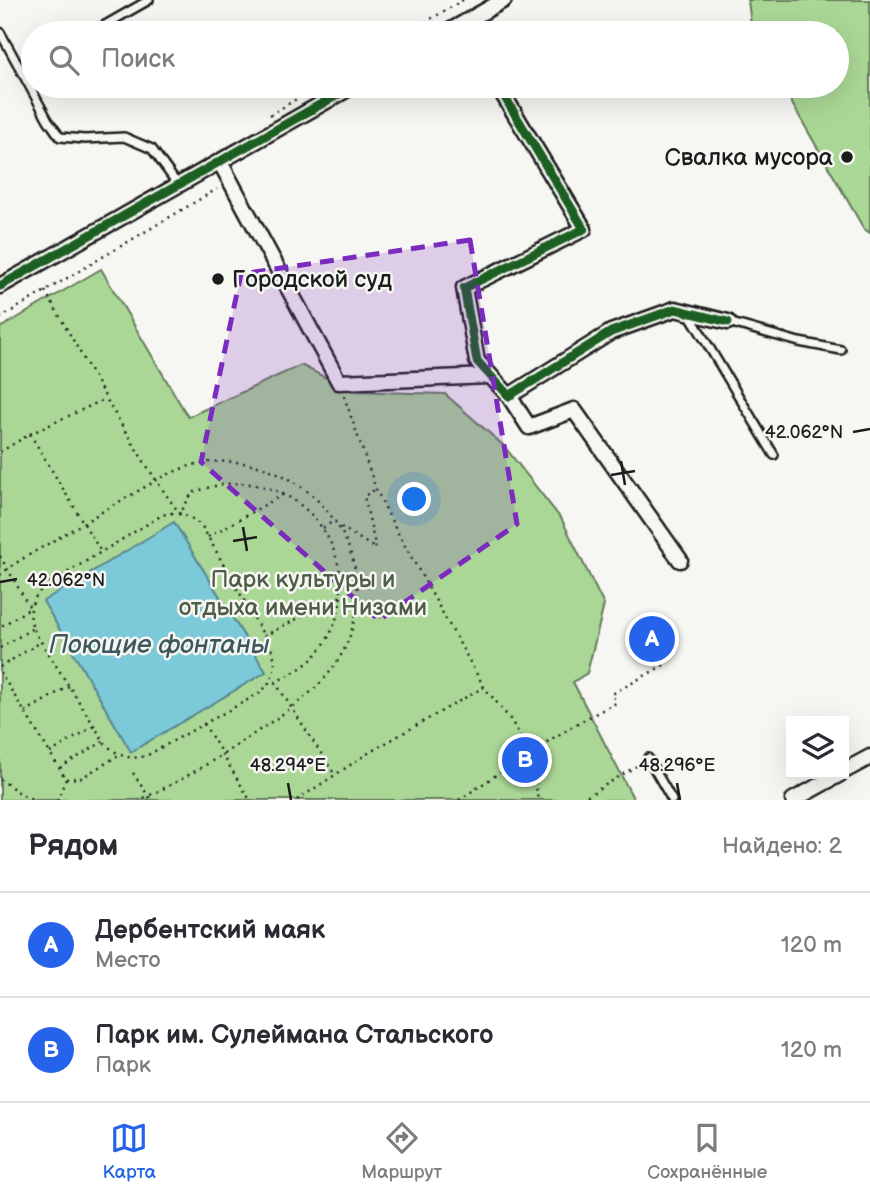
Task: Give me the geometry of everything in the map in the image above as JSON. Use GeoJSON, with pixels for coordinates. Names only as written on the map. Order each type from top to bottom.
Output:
{"type":"FeatureCollection","features":[{"type":"Feature","properties":{"kind":"street"},"geometry":{"type":"LineString","coordinates":[[475,21],[504,0]]}},
{"type":"Feature","properties":{"kind":"street"},"geometry":{"type":"LineString","coordinates":[[0,286],[332,98]]}},
{"type":"Feature","properties":{"kind":"street"},"geometry":{"type":"LineString","coordinates":[[505,98],[584,229],[464,288],[477,361],[509,396],[529,427],[574,410],[680,560]]}},
{"type":"Feature","properties":{"kind":"street"},"geometry":{"type":"LineString","coordinates":[[220,162],[339,383],[490,376]]}},
{"type":"Feature","properties":{"kind":"street"},"geometry":{"type":"LineString","coordinates":[[509,396],[611,332],[675,309],[728,322]]}},
{"type":"Feature","properties":{"kind":"street"},"geometry":{"type":"LineString","coordinates":[[849,769],[870,757]]}},
{"type":"Feature","properties":{"kind":"street"},"geometry":{"type":"LineString","coordinates":[[793,800],[831,779]]}},
{"type":"Feature","properties":{"kind":"lane"},"geometry":{"type":"LineString","coordinates":[[112,21],[149,0]]}},
{"type":"Feature","properties":{"kind":"lane"},"geometry":{"type":"LineString","coordinates":[[0,32],[21,71]]}},
{"type":"Feature","properties":{"kind":"lane"},"geometry":{"type":"LineString","coordinates":[[36,98],[60,137],[124,137],[152,149],[178,185]]}},
{"type":"Feature","properties":{"kind":"lane"},"geometry":{"type":"LineString","coordinates":[[688,312],[774,455]]}},
{"type":"Feature","properties":{"kind":"lane"},"geometry":{"type":"LineString","coordinates":[[728,322],[799,342],[841,350]]}},
{"type":"Feature","properties":{"kind":"lane"},"geometry":{"type":"LineString","coordinates":[[648,758],[672,800]]}},
{"type":"Feature","properties":{"kind":"path"},"geometry":{"type":"LineString","coordinates":[[427,21],[463,0]]}},
{"type":"Feature","properties":{"kind":"path"},"geometry":{"type":"LineString","coordinates":[[0,318],[230,181]]}},
{"type":"Feature","properties":{"kind":"path"},"geometry":{"type":"LineString","coordinates":[[46,291],[105,399],[180,514]]}},
{"type":"Feature","properties":{"kind":"path"},"geometry":{"type":"LineString","coordinates":[[339,383],[376,489],[412,559],[484,687],[510,719],[531,753],[538,800]]}},
{"type":"Feature","properties":{"kind":"path"},"geometry":{"type":"LineString","coordinates":[[0,452],[30,434],[105,399]]}},
{"type":"Feature","properties":{"kind":"path"},"geometry":{"type":"LineString","coordinates":[[30,434],[101,552]]}},
{"type":"Feature","properties":{"kind":"path"},"geometry":{"type":"LineString","coordinates":[[0,575],[156,481],[201,463],[235,461],[268,468],[313,494],[335,520],[351,552],[357,588],[354,624],[344,649],[330,672],[318,686],[291,708],[223,755],[149,798],[139,800]]}},
{"type":"Feature","properties":{"kind":"path"},"geometry":{"type":"LineString","coordinates":[[180,514],[192,493],[220,484],[250,484],[284,494],[303,506],[323,528],[337,556],[341,596],[336,619],[322,647],[300,670],[146,756],[128,758],[111,750],[104,741],[33,628],[30,608],[33,599],[45,586],[162,515],[180,514],[197,521],[208,537],[273,652],[275,661],[272,679],[267,687]]}},
{"type":"Feature","properties":{"kind":"path"},"geometry":{"type":"LineString","coordinates":[[338,525],[376,549],[364,496],[376,489]]}},
{"type":"Feature","properties":{"kind":"path"},"geometry":{"type":"LineString","coordinates":[[208,537],[284,494]]}},
{"type":"Feature","properties":{"kind":"path"},"geometry":{"type":"LineString","coordinates":[[323,528],[335,520]]}},
{"type":"Feature","properties":{"kind":"path"},"geometry":{"type":"LineString","coordinates":[[0,556],[30,608]]}},
{"type":"Feature","properties":{"kind":"path"},"geometry":{"type":"LineString","coordinates":[[264,636],[341,596]]}},
{"type":"Feature","properties":{"kind":"path"},"geometry":{"type":"LineString","coordinates":[[0,627],[30,608]]}},
{"type":"Feature","properties":{"kind":"path"},"geometry":{"type":"LineString","coordinates":[[0,648],[33,628]]}},
{"type":"Feature","properties":{"kind":"path"},"geometry":{"type":"LineString","coordinates":[[0,667],[41,642]]}},
{"type":"Feature","properties":{"kind":"path"},"geometry":{"type":"LineString","coordinates":[[459,800],[594,714],[616,703],[612,694],[664,665]]}},
{"type":"Feature","properties":{"kind":"path"},"geometry":{"type":"LineString","coordinates":[[0,672],[66,779]]}},
{"type":"Feature","properties":{"kind":"path"},"geometry":{"type":"LineString","coordinates":[[275,682],[335,775]]}},
{"type":"Feature","properties":{"kind":"path"},"geometry":{"type":"LineString","coordinates":[[25,712],[69,686]]}},
{"type":"Feature","properties":{"kind":"path"},"geometry":{"type":"LineString","coordinates":[[297,800],[370,752],[484,687]]}},
{"type":"Feature","properties":{"kind":"path"},"geometry":{"type":"LineString","coordinates":[[204,724],[250,800]]}},
{"type":"Feature","properties":{"kind":"path"},"geometry":{"type":"LineString","coordinates":[[50,753],[94,726]]}},
{"type":"Feature","properties":{"kind":"path"},"geometry":{"type":"LineString","coordinates":[[60,768],[104,741]]}},
{"type":"Feature","properties":{"kind":"path"},"geometry":{"type":"LineString","coordinates":[[66,779],[81,778],[119,755]]}},
{"type":"Feature","properties":{"kind":"path"},"geometry":{"type":"LineString","coordinates":[[581,800],[648,758]]}},
{"type":"Feature","properties":{"kind":"path"},"geometry":{"type":"LineString","coordinates":[[134,773],[149,798]]}},
{"type":"Feature","properties":{"kind":"path"},"geometry":{"type":"LineString","coordinates":[[0,779],[34,800]]}},
{"type":"Feature","properties":{"kind":"path"},"geometry":{"type":"LineString","coordinates":[[57,800],[66,779]]}},
{"type":"Feature","properties":{"kind":"highlighted area"},"geometry":{"type":"Polygon","coordinates":[[[470,240],[517,524],[379,620],[201,462],[241,274],[470,240]]]}},
{"type":"Feature","properties":{"kind":"green space","name":"Свалка мусора"},"geometry":{"type":"Polygon","coordinates":[[[748,0],[870,0],[870,233],[864,229],[789,98],[849,98],[849,21],[751,21],[748,0]]]}},
{"type":"Feature","properties":{"kind":"green space","name":"Парк культуры и отдыха имени Низами"},"geometry":{"type":"Polygon","coordinates":[[[101,269],[188,417],[301,365],[352,391],[445,394],[504,446],[562,520],[604,605],[587,673],[573,682],[634,800],[0,800],[0,328],[101,269]]]}},
{"type":"Feature","properties":{"kind":"water","name":"Поющие фонтаны"},"geometry":{"type":"Polygon","coordinates":[[[174,522],[266,672],[131,752],[43,601],[174,522]]]}},
{"type":"Feature","properties":{"kind":"cycle path"},"geometry":{"type":"LineString","coordinates":[[0,286],[332,98]]}},
{"type":"Feature","properties":{"kind":"cycle path"},"geometry":{"type":"LineString","coordinates":[[505,98],[584,229],[464,288],[477,361],[509,396],[611,332],[675,309],[728,322]]}},
{"type":"Feature","properties":{"kind":"place","name":"Свалка мусора"},"geometry":{"type":"Point","coordinates":[847,157]}},
{"type":"Feature","properties":{"kind":"place","name":"Городской суд"},"geometry":{"type":"Point","coordinates":[218,279]}},
{"type":"Feature","properties":{"kind":"place","name":"Дербентский маяк"},"geometry":{"type":"Point","coordinates":[652,639]}},
{"type":"Feature","properties":{"kind":"place","name":"Парк им. Сулеймана Стальского"},"geometry":{"type":"Point","coordinates":[525,760]}}]}
